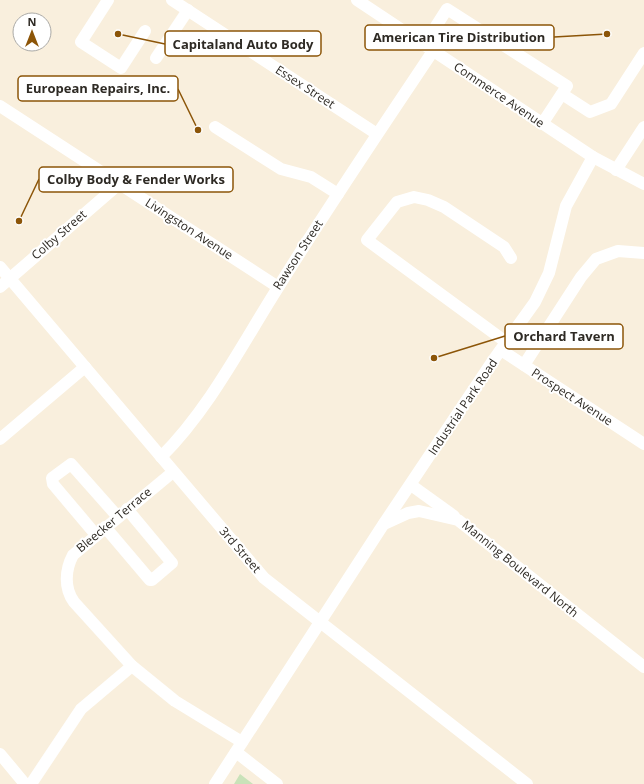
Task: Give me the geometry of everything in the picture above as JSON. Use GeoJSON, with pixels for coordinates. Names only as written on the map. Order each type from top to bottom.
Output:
{"type":"FeatureCollection","features":[{"type":"Feature","properties":{"kind":"street"},"geometry":{"type":"LineString","coordinates":[[108,0],[81,42],[121,68],[145,31]]}},
{"type":"Feature","properties":{"kind":"street","name":"Essex Street"},"geometry":{"type":"LineString","coordinates":[[172,0],[377,134]]}},
{"type":"Feature","properties":{"kind":"street","name":"Commerce Avenue"},"geometry":{"type":"LineString","coordinates":[[357,0],[593,157],[644,184]]}},
{"type":"Feature","properties":{"kind":"street","name":"Rawson Street"},"geometry":{"type":"LineString","coordinates":[[161,458],[187,429],[212,394],[278,287],[377,134],[428,48],[447,9],[567,86],[562,94]]}},
{"type":"Feature","properties":{"kind":"street"},"geometry":{"type":"LineString","coordinates":[[156,58],[188,10]]}},
{"type":"Feature","properties":{"kind":"street"},"geometry":{"type":"LineString","coordinates":[[542,124],[562,94],[590,112],[611,104],[644,53]]}},
{"type":"Feature","properties":{"kind":"street","name":"Livingston Avenue"},"geometry":{"type":"LineString","coordinates":[[0,106],[278,287]]}},
{"type":"Feature","properties":{"kind":"street"},"geometry":{"type":"LineString","coordinates":[[216,127],[281,168],[311,177],[338,194]]}},
{"type":"Feature","properties":{"kind":"street"},"geometry":{"type":"LineString","coordinates":[[616,170],[644,127]]}},
{"type":"Feature","properties":{"kind":"street","name":"Industrial Park Road"},"geometry":{"type":"LineString","coordinates":[[411,484],[503,346],[536,302],[549,273],[566,206],[593,157]]}},
{"type":"Feature","properties":{"kind":"street","name":"Colby Street"},"geometry":{"type":"LineString","coordinates":[[0,287],[119,184]]}},
{"type":"Feature","properties":{"kind":"street","name":"Prospect Avenue"},"geometry":{"type":"LineString","coordinates":[[511,258],[504,247],[444,207],[428,200],[414,197],[397,202],[367,240],[503,346],[524,365],[644,444]]}},
{"type":"Feature","properties":{"kind":"street"},"geometry":{"type":"LineString","coordinates":[[524,365],[581,277],[596,259],[618,252],[644,253]]}},
{"type":"Feature","properties":{"kind":"street","name":"3rd Street"},"geometry":{"type":"LineString","coordinates":[[0,267],[260,574],[528,784]]}},
{"type":"Feature","properties":{"kind":"street"},"geometry":{"type":"LineString","coordinates":[[0,439],[85,367]]}},
{"type":"Feature","properties":{"kind":"street"},"geometry":{"type":"LineString","coordinates":[[96,535],[53,484],[52,478],[71,464],[123,513],[172,563],[152,580],[150,580],[106,527]]}},
{"type":"Feature","properties":{"kind":"street","name":"Bleecker Terrace"},"geometry":{"type":"LineString","coordinates":[[132,666],[74,602],[68,590],[67,576],[69,564],[73,555],[173,472]]}},
{"type":"Feature","properties":{"kind":"street"},"geometry":{"type":"LineString","coordinates":[[215,784],[411,484],[458,520]]}},
{"type":"Feature","properties":{"kind":"street","name":"Manning Boulevard North"},"geometry":{"type":"LineString","coordinates":[[383,525],[408,513],[419,511],[458,520],[644,667]]}},
{"type":"Feature","properties":{"kind":"street"},"geometry":{"type":"LineString","coordinates":[[31,784],[81,709],[132,666],[175,702],[239,747],[277,784]]}},
{"type":"Feature","properties":{"kind":"street"},"geometry":{"type":"LineString","coordinates":[[0,754],[25,784]]}},
{"type":"Feature","properties":{"kind":"green space"},"geometry":{"type":"Polygon","coordinates":[[[240,774],[253,784],[234,784],[240,774]]]}},
{"type":"Feature","properties":{"kind":"place","name":"Capitaland Auto Body"},"geometry":{"type":"Point","coordinates":[118,34]}},
{"type":"Feature","properties":{"kind":"place","name":"American Tire Distribution"},"geometry":{"type":"Point","coordinates":[607,34]}},
{"type":"Feature","properties":{"kind":"place","name":"European Repairs, Inc."},"geometry":{"type":"Point","coordinates":[198,130]}},
{"type":"Feature","properties":{"kind":"place","name":"Colby Body & Fender Works"},"geometry":{"type":"Point","coordinates":[19,221]}},
{"type":"Feature","properties":{"kind":"place","name":"Orchard Tavern"},"geometry":{"type":"Point","coordinates":[434,358]}}]}
